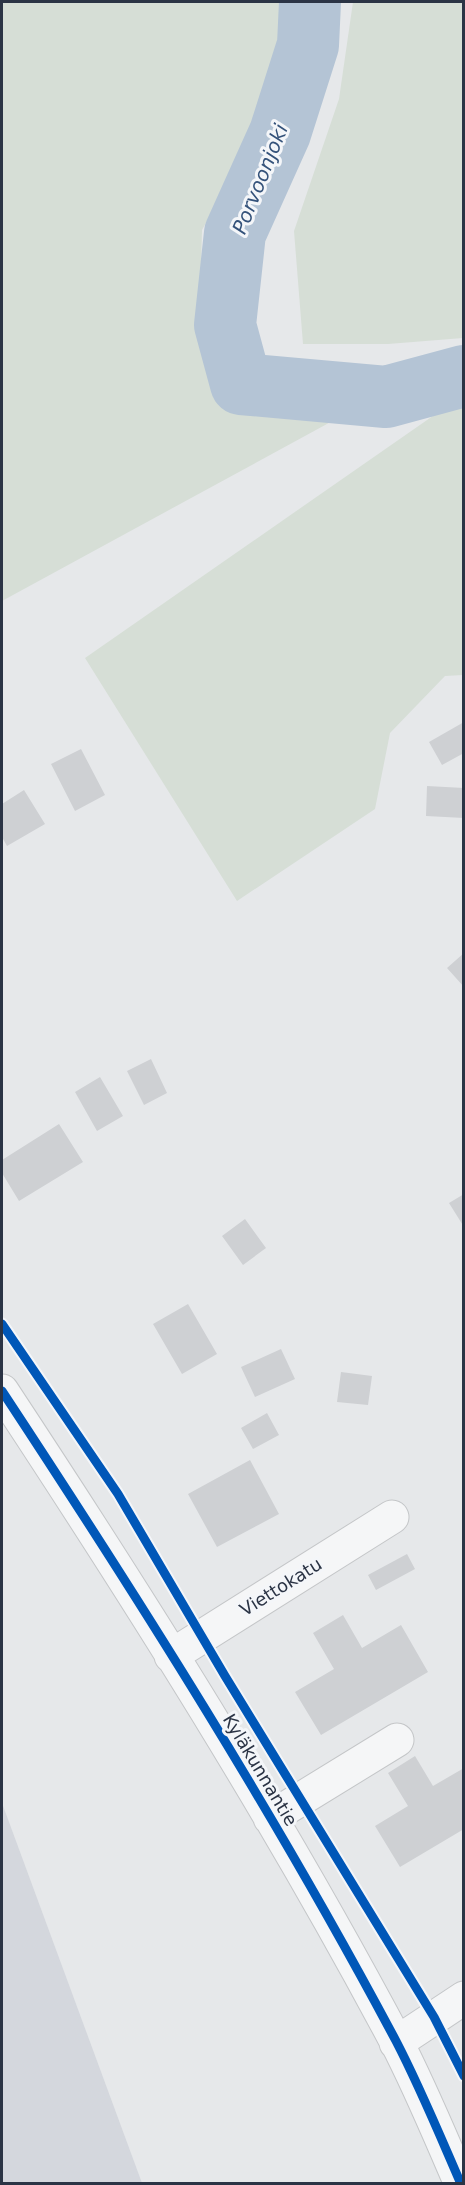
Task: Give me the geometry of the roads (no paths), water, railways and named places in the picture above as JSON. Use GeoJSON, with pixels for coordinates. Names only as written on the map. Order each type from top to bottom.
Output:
{"type":"FeatureCollection","features":[{"type":"Feature","properties":{"kind":"street","name":"Kyläkunnantie"},"geometry":{"type":"LineString","coordinates":[[2,1391],[171,1656],[270,1818],[396,2043],[461,2184]]}},
{"type":"Feature","properties":{"kind":"street","name":"Viettokatu"},"geometry":{"type":"LineString","coordinates":[[171,1656],[392,1517]]}},
{"type":"Feature","properties":{"kind":"street"},"geometry":{"type":"LineString","coordinates":[[270,1818],[397,1740]]}},
{"type":"Feature","properties":{"kind":"street"},"geometry":{"type":"LineString","coordinates":[[396,2043],[464,1998]]}},
{"type":"Feature","properties":{"kind":"waterway","name":"Porvoonjoki"},"geometry":{"type":"LineString","coordinates":[[310,2],[308,45],[280,133],[235,233],[225,325],[241,384],[386,397],[464,376]]}}]}
